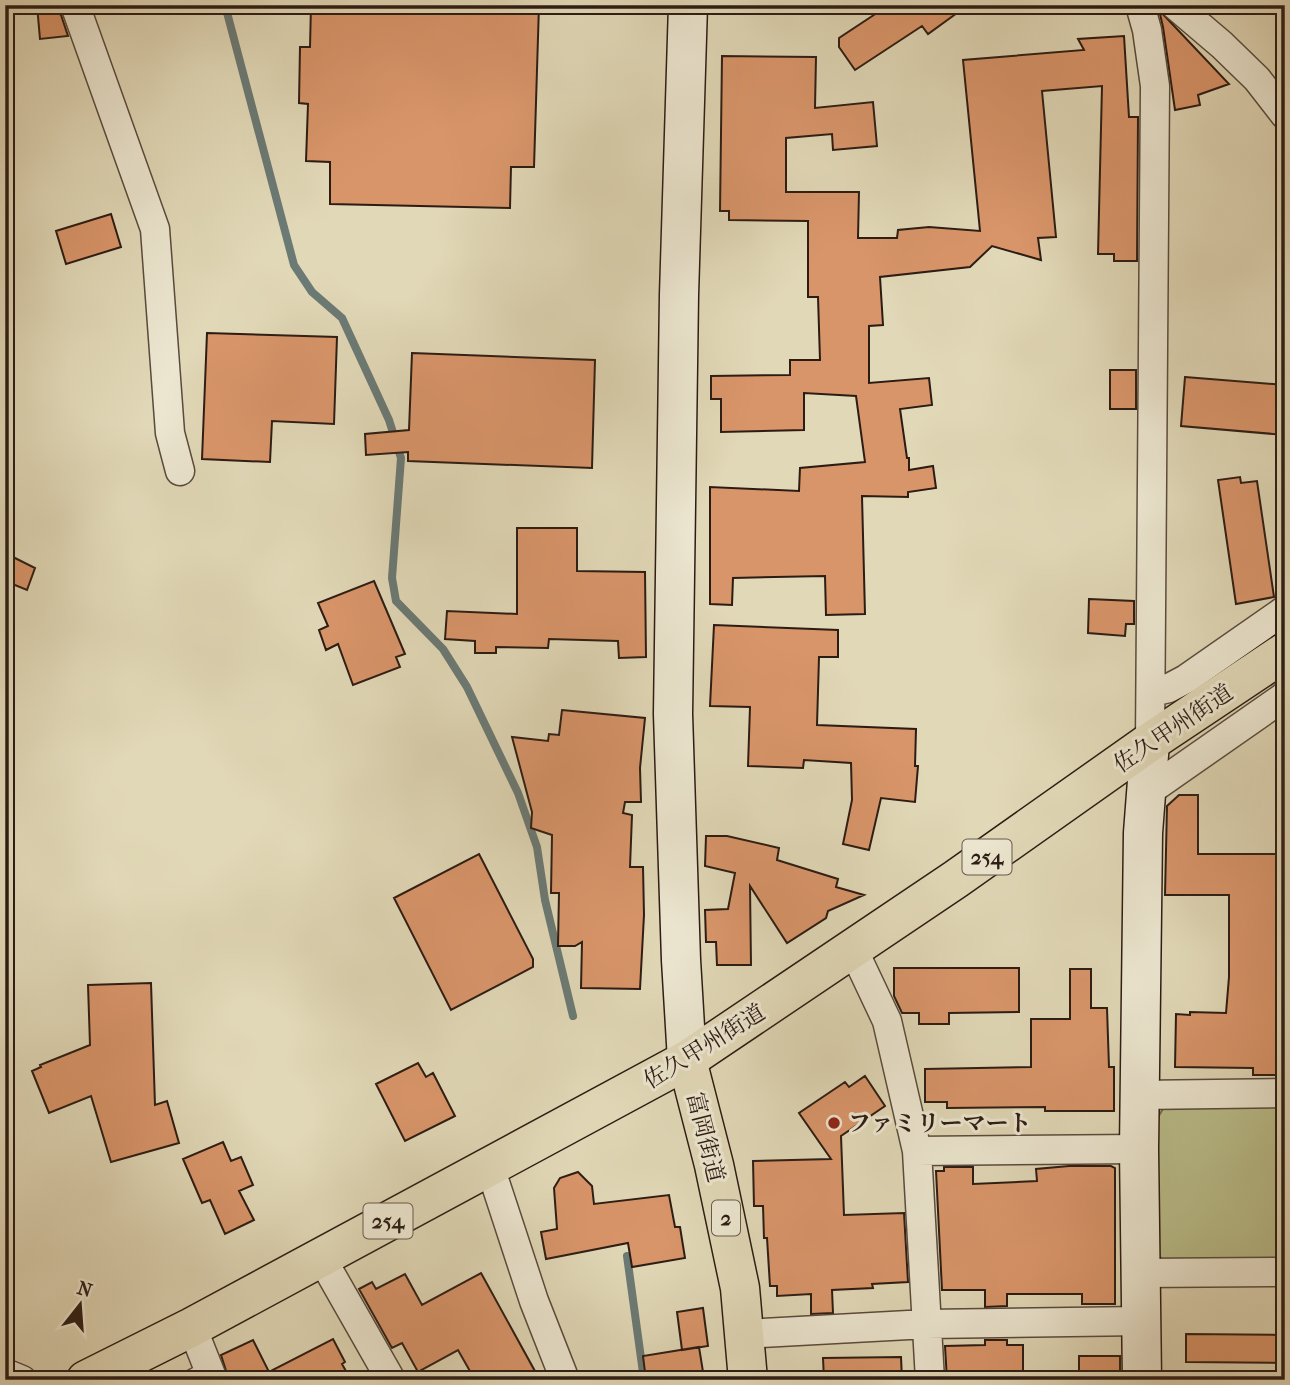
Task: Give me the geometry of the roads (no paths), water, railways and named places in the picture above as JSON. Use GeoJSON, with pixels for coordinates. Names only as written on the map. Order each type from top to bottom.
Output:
{"type":"FeatureCollection","features":[{"type":"Feature","properties":{"kind":"main road"},"geometry":{"type":"LineString","coordinates":[[687,1060],[673,714],[678,295],[688,5]]}},
{"type":"Feature","properties":{"kind":"main road","name":"佐久甲州街道"},"geometry":{"type":"LineString","coordinates":[[86,1380],[192,1327],[687,1060],[1285,652]]}},
{"type":"Feature","properties":{"kind":"main road"},"geometry":{"type":"LineString","coordinates":[[1142,1380],[1139,1149],[1143,833],[1150,742]]}},
{"type":"Feature","properties":{"kind":"main road","name":"富岡街道"},"geometry":{"type":"LineString","coordinates":[[687,1060],[740,1287],[748,1380]]}},
{"type":"Feature","properties":{"kind":"street"},"geometry":{"type":"LineString","coordinates":[[75,5],[155,229],[170,433],[180,471]]}},
{"type":"Feature","properties":{"kind":"street"},"geometry":{"type":"LineString","coordinates":[[1140,5],[1147,30],[1154,86],[1150,742]]}},
{"type":"Feature","properties":{"kind":"street"},"geometry":{"type":"LineString","coordinates":[[1175,5],[1257,79],[1285,116]]}},
{"type":"Feature","properties":{"kind":"street"},"geometry":{"type":"LineString","coordinates":[[1152,692],[1169,688],[1186,679],[1285,610]]}},
{"type":"Feature","properties":{"kind":"street"},"geometry":{"type":"LineString","coordinates":[[1146,793],[1285,696]]}},
{"type":"Feature","properties":{"kind":"street"},"geometry":{"type":"LineString","coordinates":[[853,949],[887,1021],[917,1151],[930,1380]]}},
{"type":"Feature","properties":{"kind":"street"},"geometry":{"type":"LineString","coordinates":[[1140,1095],[1285,1093]]}},
{"type":"Feature","properties":{"kind":"street"},"geometry":{"type":"LineString","coordinates":[[917,1151],[1139,1149]]}},
{"type":"Feature","properties":{"kind":"street"},"geometry":{"type":"LineString","coordinates":[[490,1167],[534,1301],[565,1380]]}},
{"type":"Feature","properties":{"kind":"street"},"geometry":{"type":"LineString","coordinates":[[321,1257],[391,1380]]}},
{"type":"Feature","properties":{"kind":"street"},"geometry":{"type":"LineString","coordinates":[[1141,1273],[1285,1272]]}},
{"type":"Feature","properties":{"kind":"street"},"geometry":{"type":"LineString","coordinates":[[745,1334],[927,1324],[1142,1321]]}},
{"type":"Feature","properties":{"kind":"street"},"geometry":{"type":"LineString","coordinates":[[192,1327],[202,1376]]}},
{"type":"Feature","properties":{"kind":"street"},"geometry":{"type":"LineString","coordinates":[[5,1373],[22,1380]]}},
{"type":"Feature","properties":{"kind":"waterway"},"geometry":{"type":"LineString","coordinates":[[225,5],[294,265],[312,292],[342,318],[389,420],[401,458],[392,578],[396,601],[443,649],[467,687],[518,793],[537,847],[545,900],[573,1016]]}},
{"type":"Feature","properties":{"kind":"waterway"},"geometry":{"type":"LineString","coordinates":[[627,1256],[644,1380]]}},
{"type":"Feature","properties":{"kind":"place","name":"ファミリーマート"},"geometry":{"type":"Point","coordinates":[834,1123]}}]}
